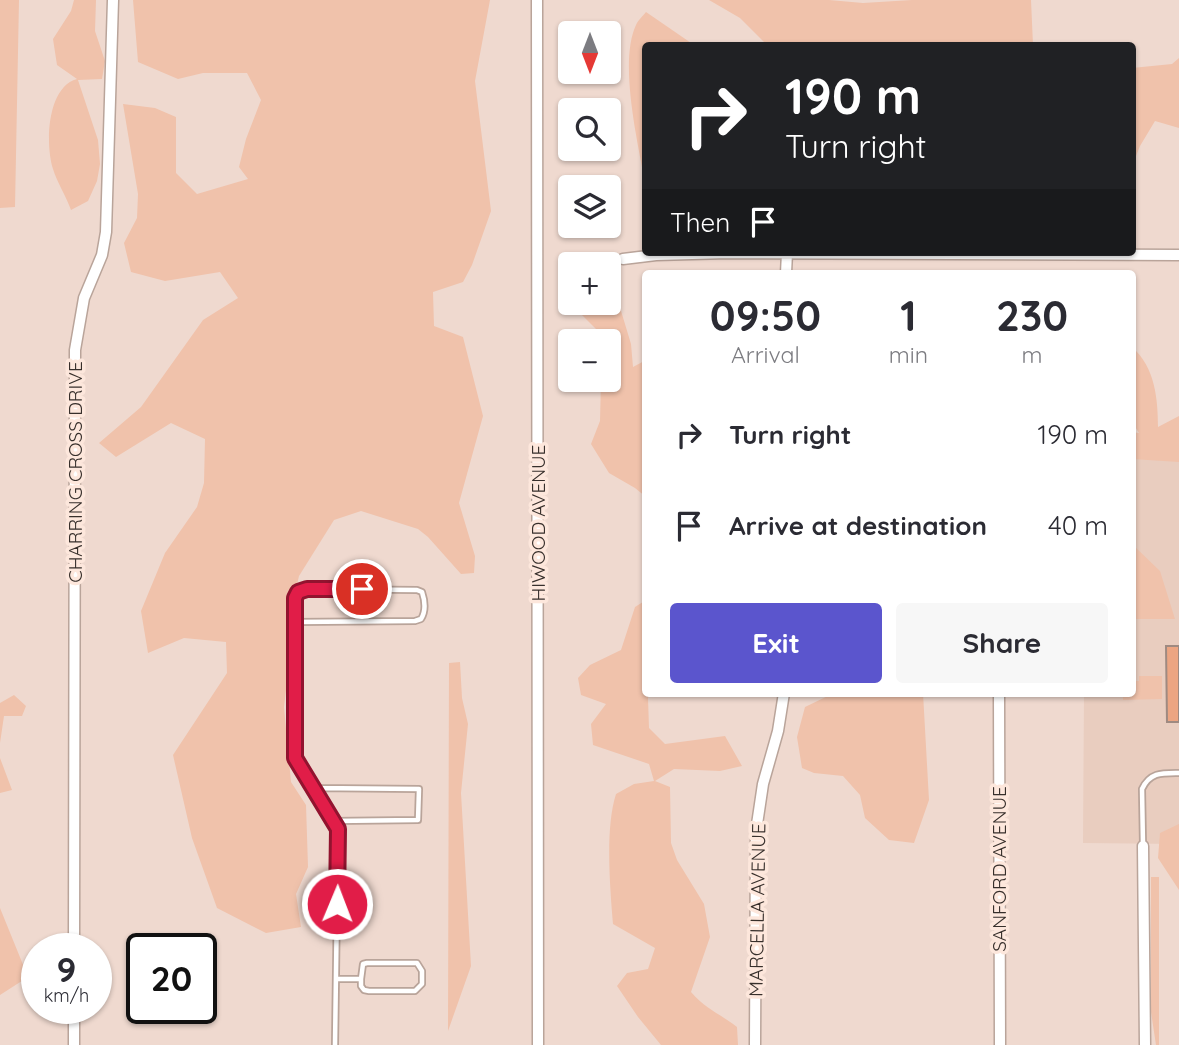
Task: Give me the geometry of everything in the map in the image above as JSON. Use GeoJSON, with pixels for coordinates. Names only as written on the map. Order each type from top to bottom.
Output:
{"type":"FeatureCollection","features":[{"type":"Feature","properties":{"kind":"street","name":"CHARRING CROSS DRIVE"},"geometry":{"type":"LineString","coordinates":[[74,933],[75,351],[84,298],[102,255],[106,232],[113,0]]}},
{"type":"Feature","properties":{"kind":"street","name":"HIWOOD AVENUE"},"geometry":{"type":"LineString","coordinates":[[537,0],[538,1045]]}},
{"type":"Feature","properties":{"kind":"street"},"geometry":{"type":"LineString","coordinates":[[1136,255],[1179,255]]}},
{"type":"Feature","properties":{"kind":"street"},"geometry":{"type":"LineString","coordinates":[[622,259],[648,256]]}},
{"type":"Feature","properties":{"kind":"street","name":"MARCELLA AVENUE"},"geometry":{"type":"LineString","coordinates":[[755,1045],[756,831],[763,784],[778,731],[783,697]]}},
{"type":"Feature","properties":{"kind":"street","name":"SANFORD AVENUE"},"geometry":{"type":"LineString","coordinates":[[999,697],[1000,1045]]}},
{"type":"Feature","properties":{"kind":"street"},"geometry":{"type":"LineString","coordinates":[[1143,846],[1145,1045]]}},
{"type":"Feature","properties":{"kind":"street"},"geometry":{"type":"LineString","coordinates":[[74,1024],[74,1045]]}},
{"type":"Feature","properties":{"kind":"lane"},"geometry":{"type":"LineString","coordinates":[[295,622],[415,621],[421,619],[424,614],[424,598],[422,592],[417,590],[307,589],[298,592],[295,598],[295,622],[295,758],[338,829],[335,1045]]}},
{"type":"Feature","properties":{"kind":"lane"},"geometry":{"type":"LineString","coordinates":[[1143,846],[1142,789],[1146,781],[1156,773],[1179,772]]}},
{"type":"Feature","properties":{"kind":"lane"},"geometry":{"type":"LineString","coordinates":[[313,788],[419,789],[418,820],[333,821]]}},
{"type":"Feature","properties":{"kind":"lane"},"geometry":{"type":"LineString","coordinates":[[367,962],[417,963],[422,971],[422,984],[415,991],[363,990],[360,979],[362,964],[367,962]]}},
{"type":"Feature","properties":{"kind":"lane"},"geometry":{"type":"LineString","coordinates":[[335,979],[360,979]]}},
{"type":"Feature","properties":{"kind":"shaded area"},"geometry":{"type":"Polygon","coordinates":[[[0,0],[19,0],[15,207],[0,208],[0,0]]]}},
{"type":"Feature","properties":{"kind":"shaded area"},"geometry":{"type":"Polygon","coordinates":[[[74,0],[96,0],[95,31],[105,61],[102,79],[78,80],[98,140],[100,164],[97,181],[88,201],[71,210],[53,169],[49,132],[54,104],[59,93],[67,84],[77,79],[57,65],[53,39],[71,11],[74,0]]]}},
{"type":"Feature","properties":{"kind":"shaded area"},"geometry":{"type":"Polygon","coordinates":[[[133,0],[490,0],[475,81],[491,211],[472,265],[463,282],[433,292],[434,326],[463,337],[483,416],[459,503],[475,556],[474,573],[461,574],[418,529],[361,511],[334,520],[299,576],[289,619],[289,665],[284,707],[291,782],[306,805],[308,867],[296,894],[301,927],[266,933],[217,908],[192,838],[173,755],[227,673],[226,642],[184,638],[148,653],[141,611],[165,553],[197,507],[204,483],[205,439],[171,423],[116,457],[99,443],[141,407],[203,320],[238,298],[220,272],[165,281],[131,272],[124,243],[137,218],[138,194],[123,104],[155,108],[176,117],[176,173],[197,194],[248,179],[239,167],[261,100],[247,73],[203,73],[178,79],[138,62],[133,0]]]}},
{"type":"Feature","properties":{"kind":"shaded area"},"geometry":{"type":"Polygon","coordinates":[[[709,0],[829,0],[863,3],[912,0],[1031,0],[1033,42],[764,42],[740,18],[709,0]]]}},
{"type":"Feature","properties":{"kind":"shaded area"},"geometry":{"type":"Polygon","coordinates":[[[646,12],[690,42],[642,42],[642,166],[629,79],[631,40],[639,20],[646,12]]]}},
{"type":"Feature","properties":{"kind":"shaded area"},"geometry":{"type":"Polygon","coordinates":[[[1179,58],[1179,128],[1155,121],[1136,156],[1136,68],[1172,64],[1179,58]]]}},
{"type":"Feature","properties":{"kind":"shaded area"},"geometry":{"type":"Polygon","coordinates":[[[621,311],[631,344],[633,367],[642,362],[642,494],[609,473],[591,444],[600,421],[601,392],[621,392],[621,329],[596,329],[582,315],[621,315],[621,311]]]}},
{"type":"Feature","properties":{"kind":"shaded area"},"geometry":{"type":"Polygon","coordinates":[[[1136,351],[1146,364],[1154,384],[1158,427],[1179,416],[1179,462],[1136,459],[1136,433],[1139,433],[1136,428],[1136,351]]]}},
{"type":"Feature","properties":{"kind":"shaded area"},"geometry":{"type":"Polygon","coordinates":[[[1136,450],[1179,450],[1179,844],[1083,843],[1084,697],[1136,697],[1136,450]]]}},
{"type":"Feature","properties":{"kind":"shaded area"},"geometry":{"type":"Polygon","coordinates":[[[1136,548],[1160,571],[1175,619],[1136,619],[1136,548]]]}},
{"type":"Feature","properties":{"kind":"shaded area"},"geometry":{"type":"Polygon","coordinates":[[[642,603],[642,697],[648,697],[649,728],[665,744],[725,736],[742,766],[720,771],[674,769],[655,781],[670,787],[671,843],[677,860],[704,904],[710,937],[691,992],[737,1027],[738,1045],[661,1045],[617,986],[627,973],[648,969],[655,948],[613,924],[610,824],[616,794],[634,784],[654,781],[649,764],[593,745],[591,724],[606,704],[581,695],[578,678],[590,665],[621,650],[635,607],[642,603]]]}},
{"type":"Feature","properties":{"kind":"shaded area"},"geometry":{"type":"Polygon","coordinates":[[[460,662],[462,698],[468,724],[461,793],[471,966],[448,1031],[449,663],[460,662]]]}},
{"type":"Feature","properties":{"kind":"shaded area"},"geometry":{"type":"Polygon","coordinates":[[[1139,676],[1162,676],[1162,699],[1123,700],[1123,697],[1136,697],[1136,681],[1139,681],[1139,676]]]}},
{"type":"Feature","properties":{"kind":"shaded area"},"geometry":{"type":"Polygon","coordinates":[[[14,695],[26,706],[22,716],[4,716],[0,743],[0,703],[14,695]]]}},
{"type":"Feature","properties":{"kind":"shaded area"},"geometry":{"type":"Polygon","coordinates":[[[826,697],[923,697],[929,800],[914,843],[889,840],[865,818],[860,795],[843,776],[814,773],[802,768],[797,737],[805,707],[826,697]]]}},
{"type":"Feature","properties":{"kind":"shaded area"},"geometry":{"type":"Polygon","coordinates":[[[0,758],[12,790],[0,793],[0,758]]]}},
{"type":"Feature","properties":{"kind":"shaded area"},"geometry":{"type":"Polygon","coordinates":[[[1179,824],[1179,890],[1158,858],[1160,833],[1179,824]]]}},
{"type":"Feature","properties":{"kind":"shaded area"},"geometry":{"type":"Polygon","coordinates":[[[1151,877],[1159,877],[1159,1045],[1156,1045],[1151,1012],[1151,877]]]}},
{"type":"Feature","properties":{"kind":"shaded area"},"geometry":{"type":"Polygon","coordinates":[[[0,908],[21,960],[21,982],[0,995],[0,908]]]}},
{"type":"Feature","properties":{"kind":"building"},"geometry":{"type":"Polygon","coordinates":[[[1166,646],[1179,646],[1179,722],[1167,722],[1166,646]]]}},
{"type":"Feature","properties":{"kind":"route"},"geometry":{"type":"LineString","coordinates":[[337,904],[338,829],[295,758],[295,598],[298,592],[307,589],[362,589]]}}]}
